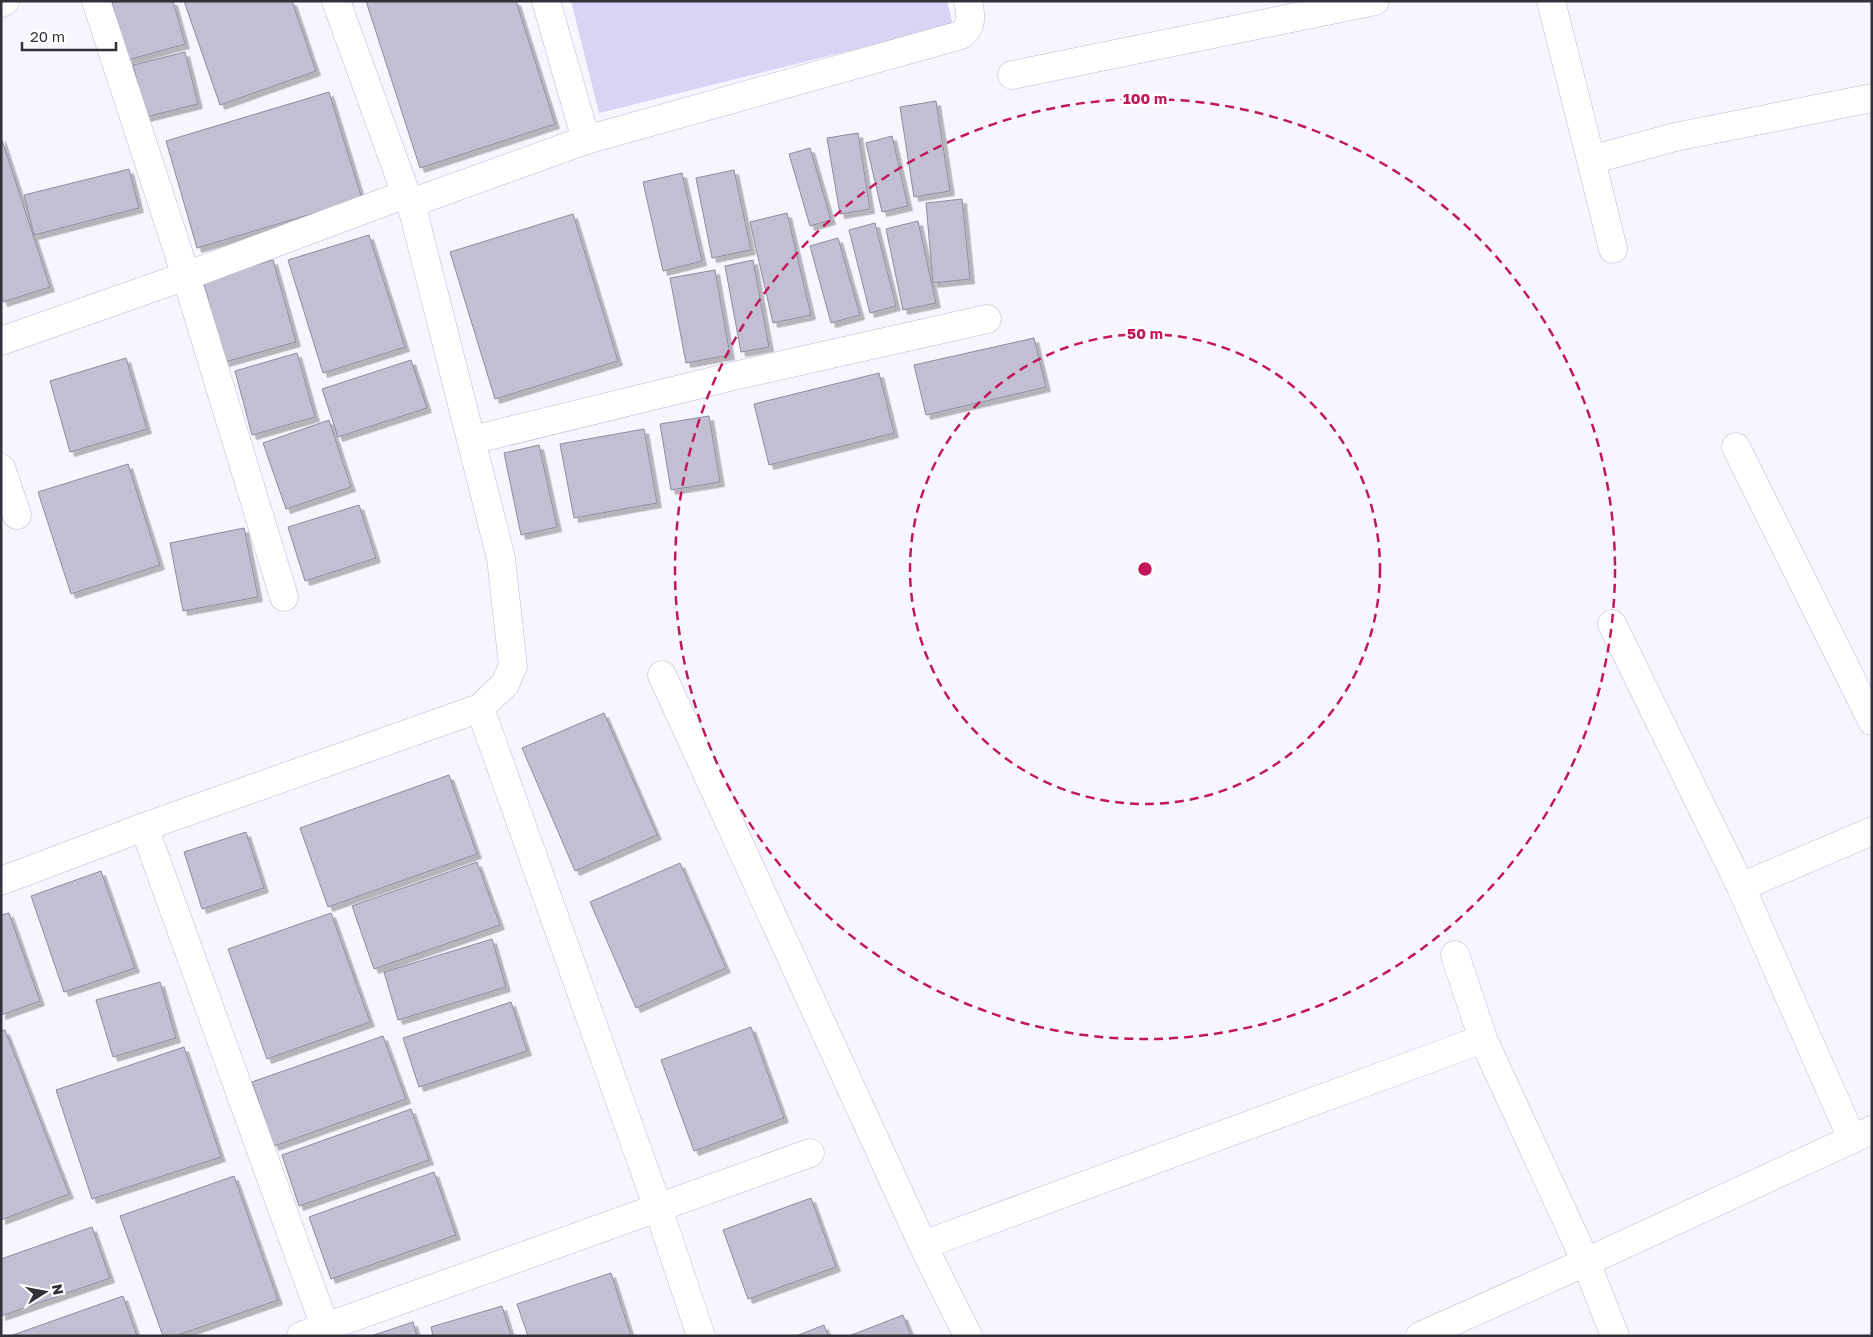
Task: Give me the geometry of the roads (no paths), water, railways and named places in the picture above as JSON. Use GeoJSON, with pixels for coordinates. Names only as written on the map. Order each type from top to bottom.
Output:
{"type":"FeatureCollection","features":[{"type":"Feature","properties":{"kind":"street"},"geometry":{"type":"LineString","coordinates":[[1,3],[5,1]]}},
{"type":"Feature","properties":{"kind":"street"},"geometry":{"type":"LineString","coordinates":[[96,1],[186,276],[284,597]]}},
{"type":"Feature","properties":{"kind":"street"},"geometry":{"type":"LineString","coordinates":[[1,882],[144,827],[480,708],[504,684],[513,666],[501,558],[409,198],[336,1]]}},
{"type":"Feature","properties":{"kind":"street"},"geometry":{"type":"LineString","coordinates":[[546,1],[586,140]]}},
{"type":"Feature","properties":{"kind":"street"},"geometry":{"type":"LineString","coordinates":[[1,341],[409,198],[586,140],[961,35],[970,24],[971,16],[968,1]]}},
{"type":"Feature","properties":{"kind":"street"},"geometry":{"type":"LineString","coordinates":[[1012,75],[1375,1]]}},
{"type":"Feature","properties":{"kind":"street"},"geometry":{"type":"LineString","coordinates":[[1551,1],[1613,249]]}},
{"type":"Feature","properties":{"kind":"street"},"geometry":{"type":"LineString","coordinates":[[1592,160],[1676,137],[1872,98]]}},
{"type":"Feature","properties":{"kind":"street"},"geometry":{"type":"LineString","coordinates":[[472,440],[738,375],[987,319]]}},
{"type":"Feature","properties":{"kind":"street"},"geometry":{"type":"LineString","coordinates":[[1736,447],[1872,721]]}},
{"type":"Feature","properties":{"kind":"street"},"geometry":{"type":"LineString","coordinates":[[1,468],[17,515]]}},
{"type":"Feature","properties":{"kind":"street"},"geometry":{"type":"LineString","coordinates":[[1420,1336],[1862,1135],[1612,624]]}},
{"type":"Feature","properties":{"kind":"street"},"geometry":{"type":"LineString","coordinates":[[662,676],[924,1246],[968,1336]]}},
{"type":"Feature","properties":{"kind":"street"},"geometry":{"type":"LineString","coordinates":[[480,708],[658,1208],[701,1336]]}},
{"type":"Feature","properties":{"kind":"street"},"geometry":{"type":"LineString","coordinates":[[144,827],[313,1331],[810,1153]]}},
{"type":"Feature","properties":{"kind":"street"},"geometry":{"type":"LineString","coordinates":[[1741,887],[1872,831]]}},
{"type":"Feature","properties":{"kind":"street"},"geometry":{"type":"LineString","coordinates":[[1455,955],[1483,1039],[1586,1262],[1615,1336]]}},
{"type":"Feature","properties":{"kind":"street"},"geometry":{"type":"LineString","coordinates":[[924,1246],[1483,1039]]}}]}
